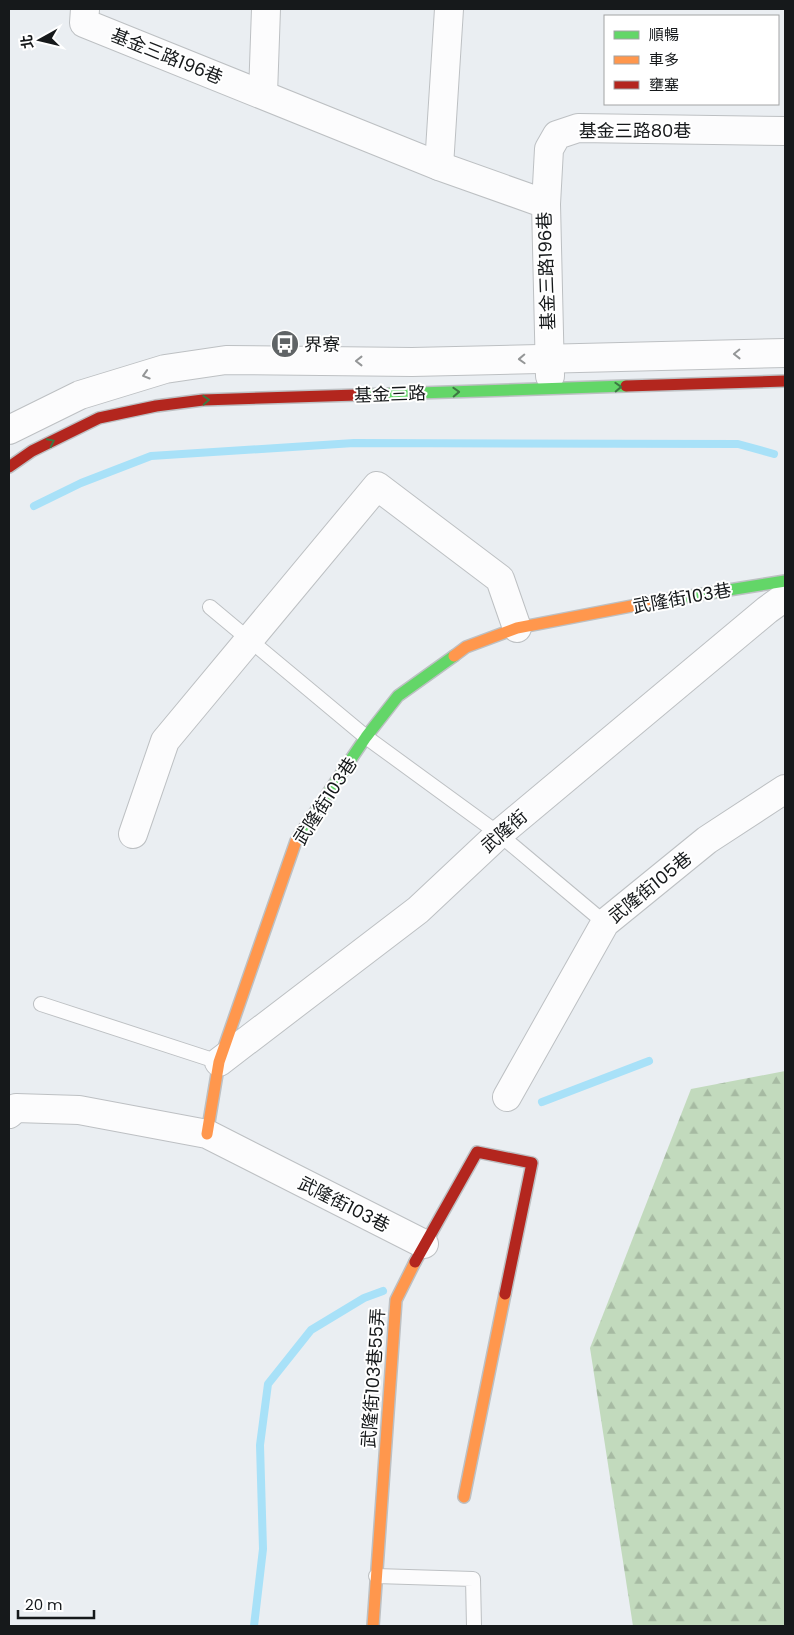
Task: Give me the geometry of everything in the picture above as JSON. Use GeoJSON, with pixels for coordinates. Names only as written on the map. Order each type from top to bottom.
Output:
{"type":"FeatureCollection","features":[{"type":"Feature","properties":{"kind":"street","name":"基金三路196巷"},"geometry":{"type":"LineString","coordinates":[[85,9],[84,23],[440,166],[546,204],[550,390]]}},
{"type":"Feature","properties":{"kind":"street"},"geometry":{"type":"LineString","coordinates":[[263,94],[266,9]]}},
{"type":"Feature","properties":{"kind":"street"},"geometry":{"type":"LineString","coordinates":[[440,166],[449,9]]}},
{"type":"Feature","properties":{"kind":"street","name":"基金三路80巷"},"geometry":{"type":"LineString","coordinates":[[546,204],[549,149],[558,135],[578,128],[785,131]]}},
{"type":"Feature","properties":{"kind":"street","name":"基金三路"},"geometry":{"type":"LineString","coordinates":[[9,430],[80,395],[164,369],[226,360],[412,362],[785,354]]}},
{"type":"Feature","properties":{"kind":"street","name":"基金三路"},"geometry":{"type":"LineString","coordinates":[[9,467],[32,451],[99,418],[156,406],[203,400],[785,381]]}},
{"type":"Feature","properties":{"kind":"street"},"geometry":{"type":"LineString","coordinates":[[133,834],[165,741],[377,486],[500,579],[517,628]]}},
{"type":"Feature","properties":{"kind":"street","name":"武隆街103巷"},"geometry":{"type":"LineString","coordinates":[[424,1244],[207,1134],[219,1062],[296,841],[366,737],[398,696],[466,647],[517,628],[785,580]]}},
{"type":"Feature","properties":{"kind":"street","name":"武隆街"},"geometry":{"type":"LineString","coordinates":[[219,1062],[418,910],[499,834],[785,597]]}},
{"type":"Feature","properties":{"kind":"street","name":"武隆街105巷"},"geometry":{"type":"LineString","coordinates":[[508,1097],[605,923],[707,840],[785,789]]}},
{"type":"Feature","properties":{"kind":"street"},"geometry":{"type":"LineString","coordinates":[[9,1114],[16,1108],[79,1110],[207,1134]]}},
{"type":"Feature","properties":{"kind":"street","name":"武隆街103巷55弄"},"geometry":{"type":"LineString","coordinates":[[373,1626],[396,1300],[424,1244],[477,1152],[532,1163],[464,1497]]}},
{"type":"Feature","properties":{"kind":"lane"},"geometry":{"type":"LineString","coordinates":[[210,607],[366,737],[499,834],[605,923]]}},
{"type":"Feature","properties":{"kind":"lane"},"geometry":{"type":"LineString","coordinates":[[41,1004],[219,1062]]}},
{"type":"Feature","properties":{"kind":"lane"},"geometry":{"type":"LineString","coordinates":[[376,1576],[473,1579],[474,1626]]}},
{"type":"Feature","properties":{"kind":"green space"},"geometry":{"type":"Polygon","coordinates":[[[785,1071],[785,1626],[633,1626],[590,1348],[691,1089],[785,1071]]]}},
{"type":"Feature","properties":{"kind":"waterway"},"geometry":{"type":"LineString","coordinates":[[34,506],[81,483],[151,456],[354,443],[738,444],[774,454]]}},
{"type":"Feature","properties":{"kind":"waterway"},"geometry":{"type":"LineString","coordinates":[[542,1102],[649,1061]]}},
{"type":"Feature","properties":{"kind":"waterway"},"geometry":{"type":"LineString","coordinates":[[254,1626],[263,1549],[260,1445],[268,1384],[311,1330],[364,1298],[383,1291]]}},
{"type":"Feature","properties":{"kind":"traffic: fast"},"geometry":{"type":"LineString","coordinates":[[357,395],[626,386]]}},
{"type":"Feature","properties":{"kind":"traffic: fast"},"geometry":{"type":"LineString","coordinates":[[647,603],[785,581]]}},
{"type":"Feature","properties":{"kind":"traffic: fast"},"geometry":{"type":"LineString","coordinates":[[299,836],[366,737],[398,696],[454,656]]}},
{"type":"Feature","properties":{"kind":"traffic: slow"},"geometry":{"type":"LineString","coordinates":[[454,656],[466,647],[517,628],[647,603]]}},
{"type":"Feature","properties":{"kind":"traffic: slow"},"geometry":{"type":"LineString","coordinates":[[207,1134],[219,1062],[299,836]]}},
{"type":"Feature","properties":{"kind":"traffic: slow"},"geometry":{"type":"LineString","coordinates":[[373,1626],[396,1300],[415,1262]]}},
{"type":"Feature","properties":{"kind":"traffic: slow"},"geometry":{"type":"LineString","coordinates":[[464,1497],[505,1294]]}},
{"type":"Feature","properties":{"kind":"traffic: jam"},"geometry":{"type":"LineString","coordinates":[[626,386],[785,381]]}},
{"type":"Feature","properties":{"kind":"traffic: jam"},"geometry":{"type":"LineString","coordinates":[[9,467],[32,451],[99,418],[156,406],[203,400],[357,395]]}},
{"type":"Feature","properties":{"kind":"traffic: jam"},"geometry":{"type":"LineString","coordinates":[[415,1262],[477,1152],[532,1163],[505,1294]]}},
{"type":"Feature","properties":{"kind":"place","name":"界寮"},"geometry":{"type":"Point","coordinates":[285,344]}}]}
